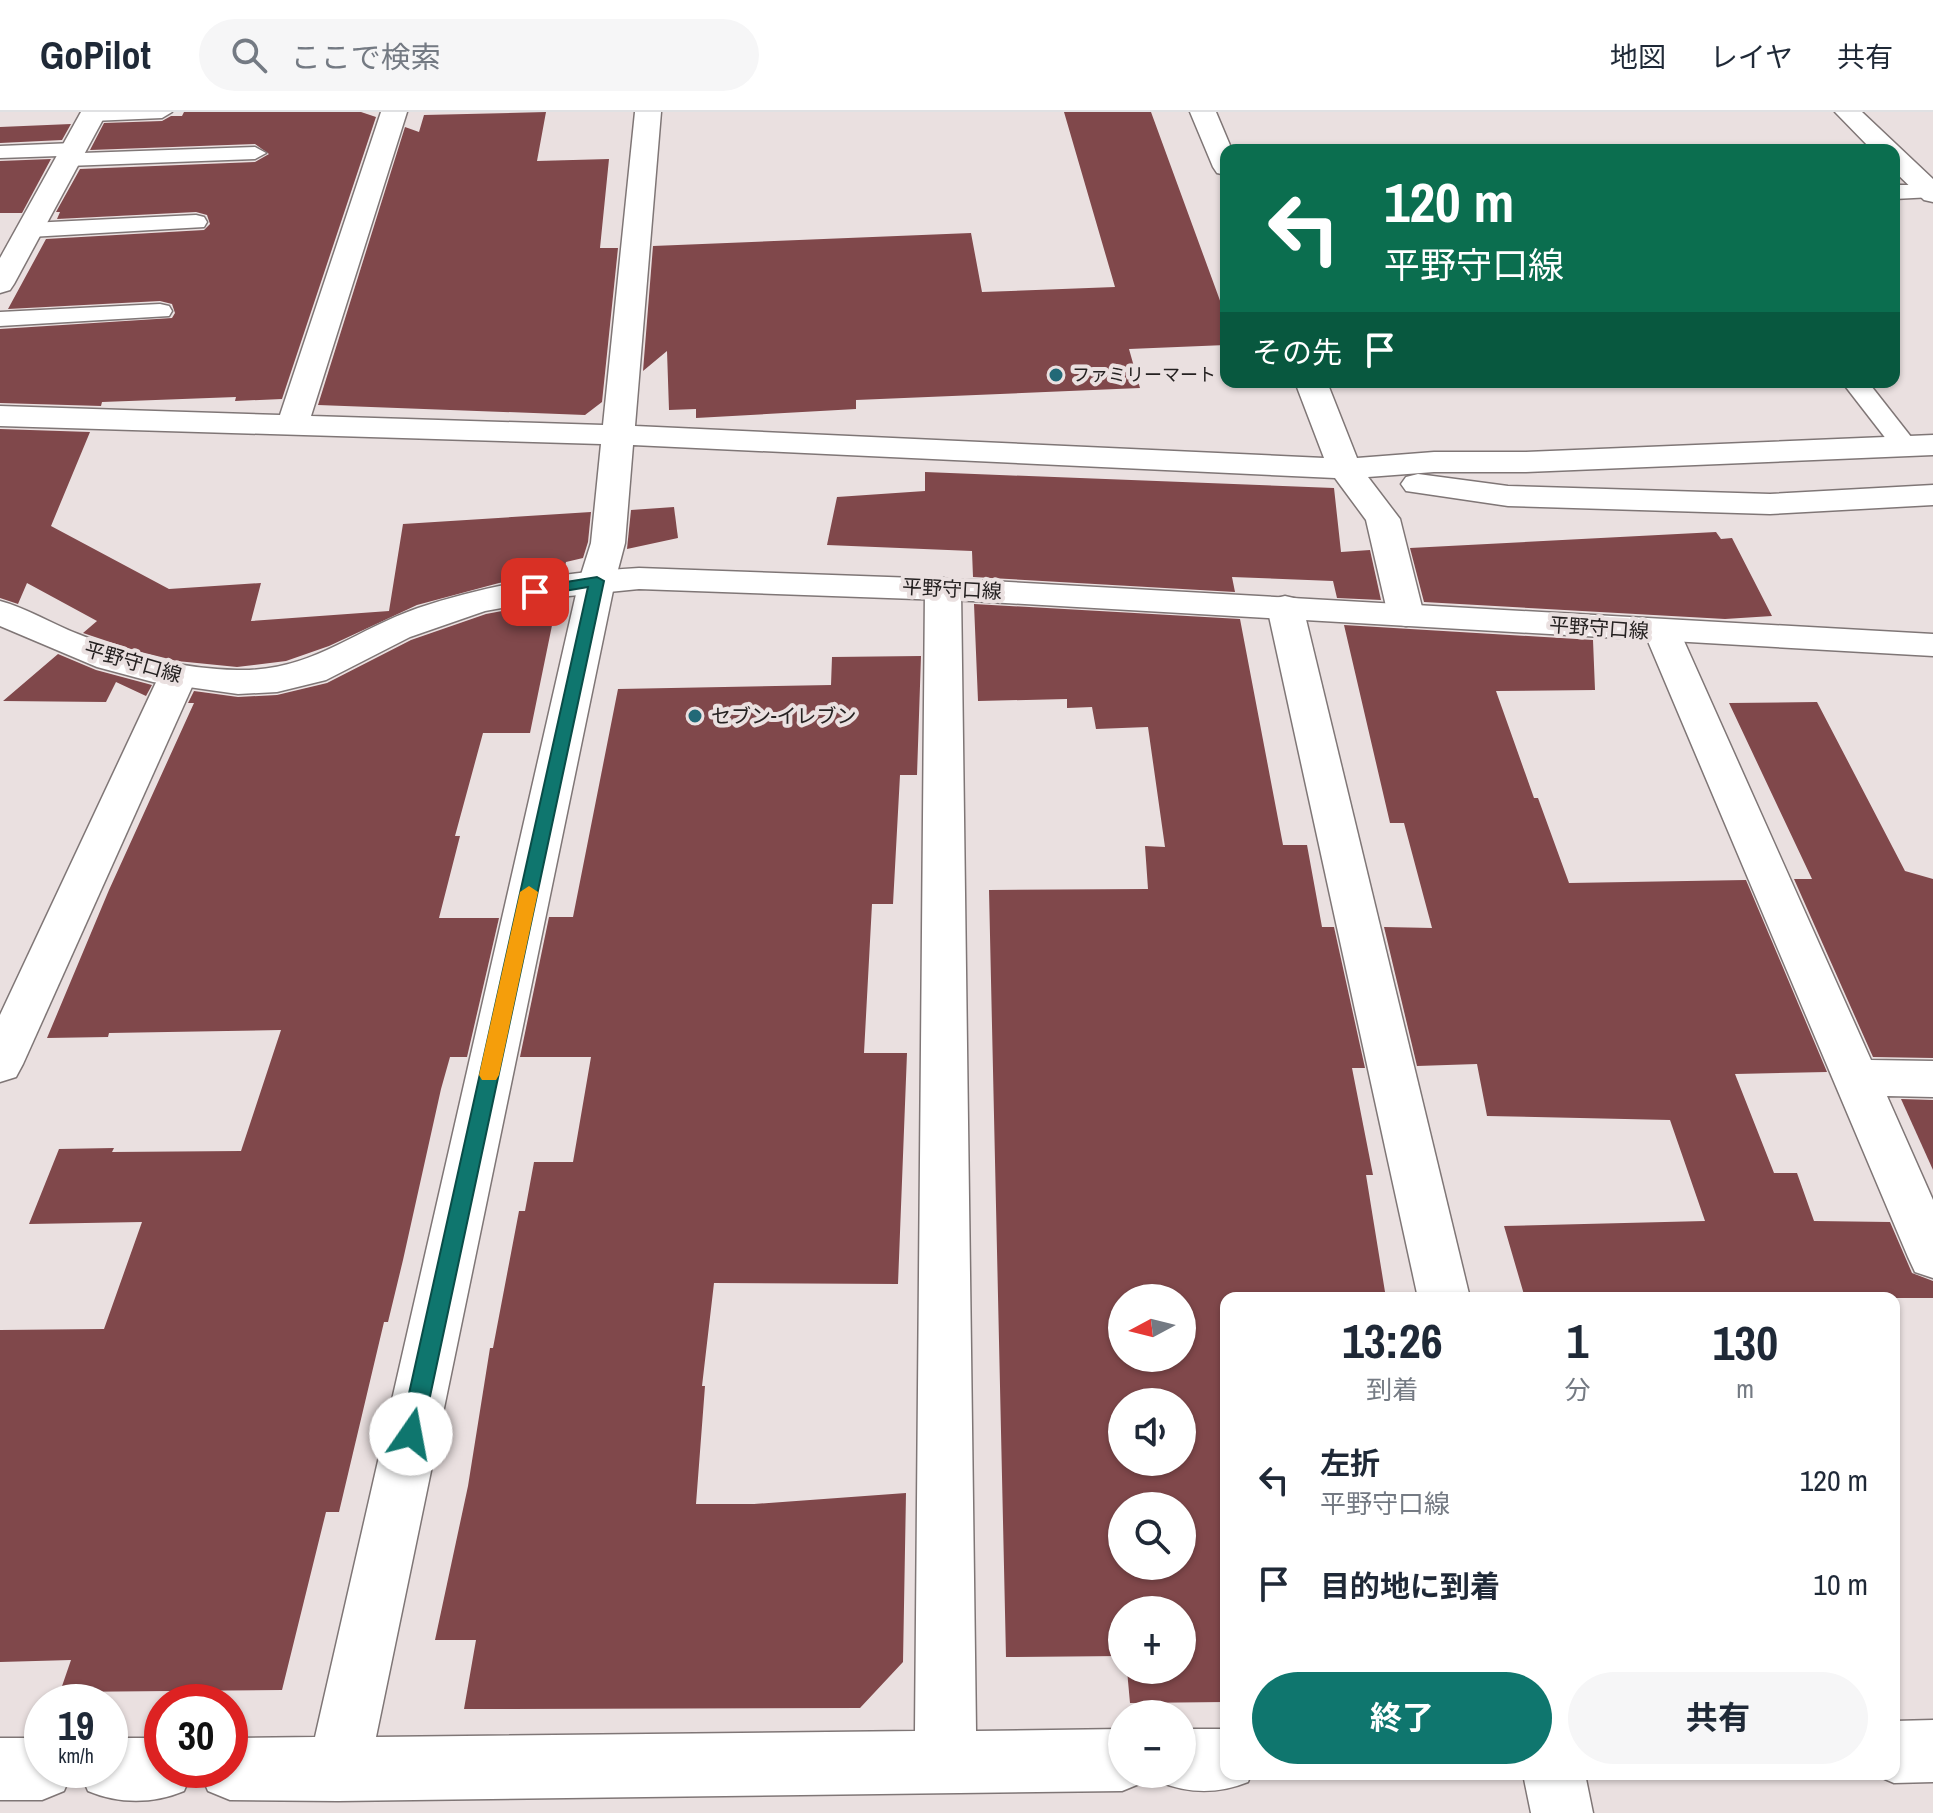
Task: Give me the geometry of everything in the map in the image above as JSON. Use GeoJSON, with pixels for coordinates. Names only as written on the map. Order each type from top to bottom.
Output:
{"type":"FeatureCollection","features":[{"type":"Feature","properties":{"kind":"street"},"geometry":{"type":"LineString","coordinates":[[292,427],[394,112]]}},
{"type":"Feature","properties":{"kind":"street"},"geometry":{"type":"LineString","coordinates":[[338,1770],[597,581],[608,543],[648,112]]}},
{"type":"Feature","properties":{"kind":"street"},"geometry":{"type":"LineString","coordinates":[[1203,112],[1220,153]]}},
{"type":"Feature","properties":{"kind":"street"},"geometry":{"type":"LineString","coordinates":[[1848,112],[1881,144]]}},
{"type":"Feature","properties":{"kind":"street"},"geometry":{"type":"LineString","coordinates":[[0,284],[7,256],[30,230],[93,114]]}},
{"type":"Feature","properties":{"kind":"street"},"geometry":{"type":"LineString","coordinates":[[1900,163],[1931,192]]}},
{"type":"Feature","properties":{"kind":"street"},"geometry":{"type":"LineString","coordinates":[[1313,388],[1345,469],[1383,519],[1406,615]]}},
{"type":"Feature","properties":{"kind":"street"},"geometry":{"type":"LineString","coordinates":[[0,416],[620,435],[1345,469],[1434,462],[1542,462],[1920,446]]}},
{"type":"Feature","properties":{"kind":"street"},"geometry":{"type":"LineString","coordinates":[[1345,469],[1451,491],[1508,496],[1770,504],[1933,495]]}},
{"type":"Feature","properties":{"kind":"street","name":"平野守口線"},"geometry":{"type":"LineString","coordinates":[[0,612],[94,653],[177,678],[272,680],[310,673],[405,625],[472,602],[597,581],[718,579],[943,589],[1933,645]]}},
{"type":"Feature","properties":{"kind":"street"},"geometry":{"type":"LineString","coordinates":[[943,589],[946,1761]]}},
{"type":"Feature","properties":{"kind":"street"},"geometry":{"type":"LineString","coordinates":[[1285,607],[1443,1292]]}},
{"type":"Feature","properties":{"kind":"street"},"geometry":{"type":"LineString","coordinates":[[1662,632],[1933,1257]]}},
{"type":"Feature","properties":{"kind":"street"},"geometry":{"type":"LineString","coordinates":[[0,1064],[177,678]]}},
{"type":"Feature","properties":{"kind":"street"},"geometry":{"type":"LineString","coordinates":[[1854,1078],[1933,1079]]}},
{"type":"Feature","properties":{"kind":"street"},"geometry":{"type":"LineString","coordinates":[[1900,1752],[1933,1751]]}},
{"type":"Feature","properties":{"kind":"street"},"geometry":{"type":"LineString","coordinates":[[248,1769],[1108,1760]]}},
{"type":"Feature","properties":{"kind":"street"},"geometry":{"type":"LineString","coordinates":[[1196,1760],[1220,1760]]}},
{"type":"Feature","properties":{"kind":"street"},"geometry":{"type":"LineString","coordinates":[[0,1769],[24,1769]]}},
{"type":"Feature","properties":{"kind":"street"},"geometry":{"type":"LineString","coordinates":[[1555,1780],[1562,1813]]}},
{"type":"Feature","properties":{"kind":"lane"},"geometry":{"type":"LineString","coordinates":[[93,114],[162,112]]}},
{"type":"Feature","properties":{"kind":"lane"},"geometry":{"type":"LineString","coordinates":[[0,152],[70,155],[255,153]]}},
{"type":"Feature","properties":{"kind":"lane"},"geometry":{"type":"LineString","coordinates":[[1900,192],[1931,192]]}},
{"type":"Feature","properties":{"kind":"lane"},"geometry":{"type":"LineString","coordinates":[[30,230],[196,222]]}},
{"type":"Feature","properties":{"kind":"lane"},"geometry":{"type":"LineString","coordinates":[[0,319],[160,311]]}},
{"type":"Feature","properties":{"kind":"lane"},"geometry":{"type":"LineString","coordinates":[[1861,388],[1920,446]]}},
{"type":"Feature","properties":{"kind":"building"},"geometry":{"type":"Polygon","coordinates":[[[184,112],[361,112],[376,117],[282,399],[235,401],[236,397],[102,402],[101,406],[0,403],[0,329],[172,318],[175,313],[172,304],[160,301],[8,309],[46,239],[204,230],[210,224],[207,215],[196,212],[57,219],[60,212],[56,212],[80,169],[255,162],[269,154],[255,144],[90,150],[104,123],[162,121],[171,116],[182,116],[184,112]]]}},
{"type":"Feature","properties":{"kind":"building"},"geometry":{"type":"Polygon","coordinates":[[[546,112],[537,161],[609,159],[600,248],[618,248],[602,402],[585,415],[318,405],[405,127],[419,132],[424,115],[546,112]]]}},
{"type":"Feature","properties":{"kind":"building"},"geometry":{"type":"Polygon","coordinates":[[[1064,112],[1151,112],[1220,301],[1220,345],[1129,349],[1140,388],[856,400],[856,409],[696,418],[696,409],[669,410],[667,351],[643,371],[653,246],[971,233],[982,292],[1115,287],[1064,112]]]}},
{"type":"Feature","properties":{"kind":"building"},"geometry":{"type":"Polygon","coordinates":[[[71,124],[62,140],[0,143],[0,127],[71,124]]]}},
{"type":"Feature","properties":{"kind":"building"},"geometry":{"type":"Polygon","coordinates":[[[51,159],[22,213],[0,213],[0,161],[51,159]]]}},
{"type":"Feature","properties":{"kind":"building"},"geometry":{"type":"Polygon","coordinates":[[[0,429],[90,432],[51,526],[169,589],[261,583],[251,621],[389,611],[403,524],[591,512],[588,542],[583,558],[566,562],[564,572],[499,583],[417,605],[329,646],[286,661],[237,667],[177,661],[83,633],[97,621],[27,583],[18,604],[0,598],[0,429]]]}},
{"type":"Feature","properties":{"kind":"building"},"geometry":{"type":"Polygon","coordinates":[[[925,472],[1334,488],[1341,552],[1370,550],[1381,600],[1337,598],[1333,581],[1232,577],[1235,592],[973,577],[972,551],[827,545],[837,497],[925,491],[925,472]]]}},
{"type":"Feature","properties":{"kind":"building"},"geometry":{"type":"Polygon","coordinates":[[[674,507],[678,538],[627,549],[631,510],[674,507]]]}},
{"type":"Feature","properties":{"kind":"building"},"geometry":{"type":"Polygon","coordinates":[[[1716,532],[1721,539],[1732,538],[1772,616],[1725,619],[1424,602],[1410,548],[1716,532]]]}},
{"type":"Feature","properties":{"kind":"building"},"geometry":{"type":"Polygon","coordinates":[[[557,601],[530,733],[483,733],[455,836],[460,836],[439,918],[499,918],[467,1057],[450,1057],[441,1089],[403,1260],[388,1322],[384,1322],[339,1512],[326,1512],[282,1690],[248,1690],[248,1684],[144,1684],[144,1691],[128,1691],[128,1684],[63,1684],[71,1660],[0,1662],[0,1330],[104,1329],[142,1222],[29,1224],[59,1149],[114,1148],[112,1152],[241,1151],[281,1030],[109,1033],[108,1037],[47,1038],[109,890],[194,703],[188,703],[194,691],[238,697],[277,695],[327,683],[411,640],[486,614],[557,601]]]}},
{"type":"Feature","properties":{"kind":"building"},"geometry":{"type":"Polygon","coordinates":[[[974,604],[1240,619],[1283,845],[1307,845],[1322,927],[1334,927],[1365,1068],[1352,1068],[1373,1175],[1366,1175],[1385,1292],[1220,1292],[1220,1702],[1130,1700],[1128,1684],[1196,1684],[1196,1596],[1108,1596],[1108,1656],[1006,1657],[989,890],[1148,889],[1145,846],[1165,847],[1148,727],[1096,729],[1092,707],[1067,708],[1067,699],[978,701],[974,604]]]}},
{"type":"Feature","properties":{"kind":"building"},"geometry":{"type":"Polygon","coordinates":[[[1344,625],[1593,640],[1595,690],[1496,691],[1534,798],[1538,798],[1569,883],[1746,880],[1827,1072],[1735,1074],[1774,1173],[1797,1173],[1814,1221],[1890,1222],[1912,1273],[1933,1281],[1933,1298],[1900,1298],[1900,1292],[1523,1292],[1504,1226],[1705,1221],[1670,1120],[1487,1116],[1477,1064],[1417,1066],[1384,927],[1432,928],[1404,823],[1390,823],[1344,625]]]}},
{"type":"Feature","properties":{"kind":"building"},"geometry":{"type":"Polygon","coordinates":[[[58,654],[96,670],[152,685],[146,696],[116,682],[106,702],[3,701],[58,654]]]}},
{"type":"Feature","properties":{"kind":"building"},"geometry":{"type":"Polygon","coordinates":[[[921,656],[917,775],[900,775],[893,904],[872,904],[864,1053],[907,1053],[898,1284],[714,1283],[702,1386],[705,1386],[696,1504],[754,1504],[906,1493],[903,1662],[860,1708],[464,1709],[476,1640],[435,1640],[468,1486],[490,1348],[493,1348],[519,1211],[525,1211],[534,1162],[573,1162],[591,1057],[520,1057],[549,917],[573,917],[618,689],[831,685],[832,657],[921,656]]]}},
{"type":"Feature","properties":{"kind":"building"},"geometry":{"type":"Polygon","coordinates":[[[1817,702],[1905,871],[1933,879],[1933,1058],[1873,1057],[1794,879],[1812,879],[1729,703],[1817,702]]]}},
{"type":"Feature","properties":{"kind":"building"},"geometry":{"type":"Polygon","coordinates":[[[1901,1099],[1933,1100],[1933,1170],[1901,1099]]]}},
{"type":"Feature","properties":{"kind":"slow traffic"},"geometry":{"type":"LineString","coordinates":[[489,1075],[529,892]]}},
{"type":"Feature","properties":{"kind":"place","name":"ファミリーマート"},"geometry":{"type":"Point","coordinates":[1056,375]}},
{"type":"Feature","properties":{"kind":"place","name":"セブン-イレブン"},"geometry":{"type":"Point","coordinates":[695,716]}},
{"type":"Feature","properties":{"kind":"route"},"geometry":{"type":"LineString","coordinates":[[411,1434],[597,581],[535,592]]}}]}
